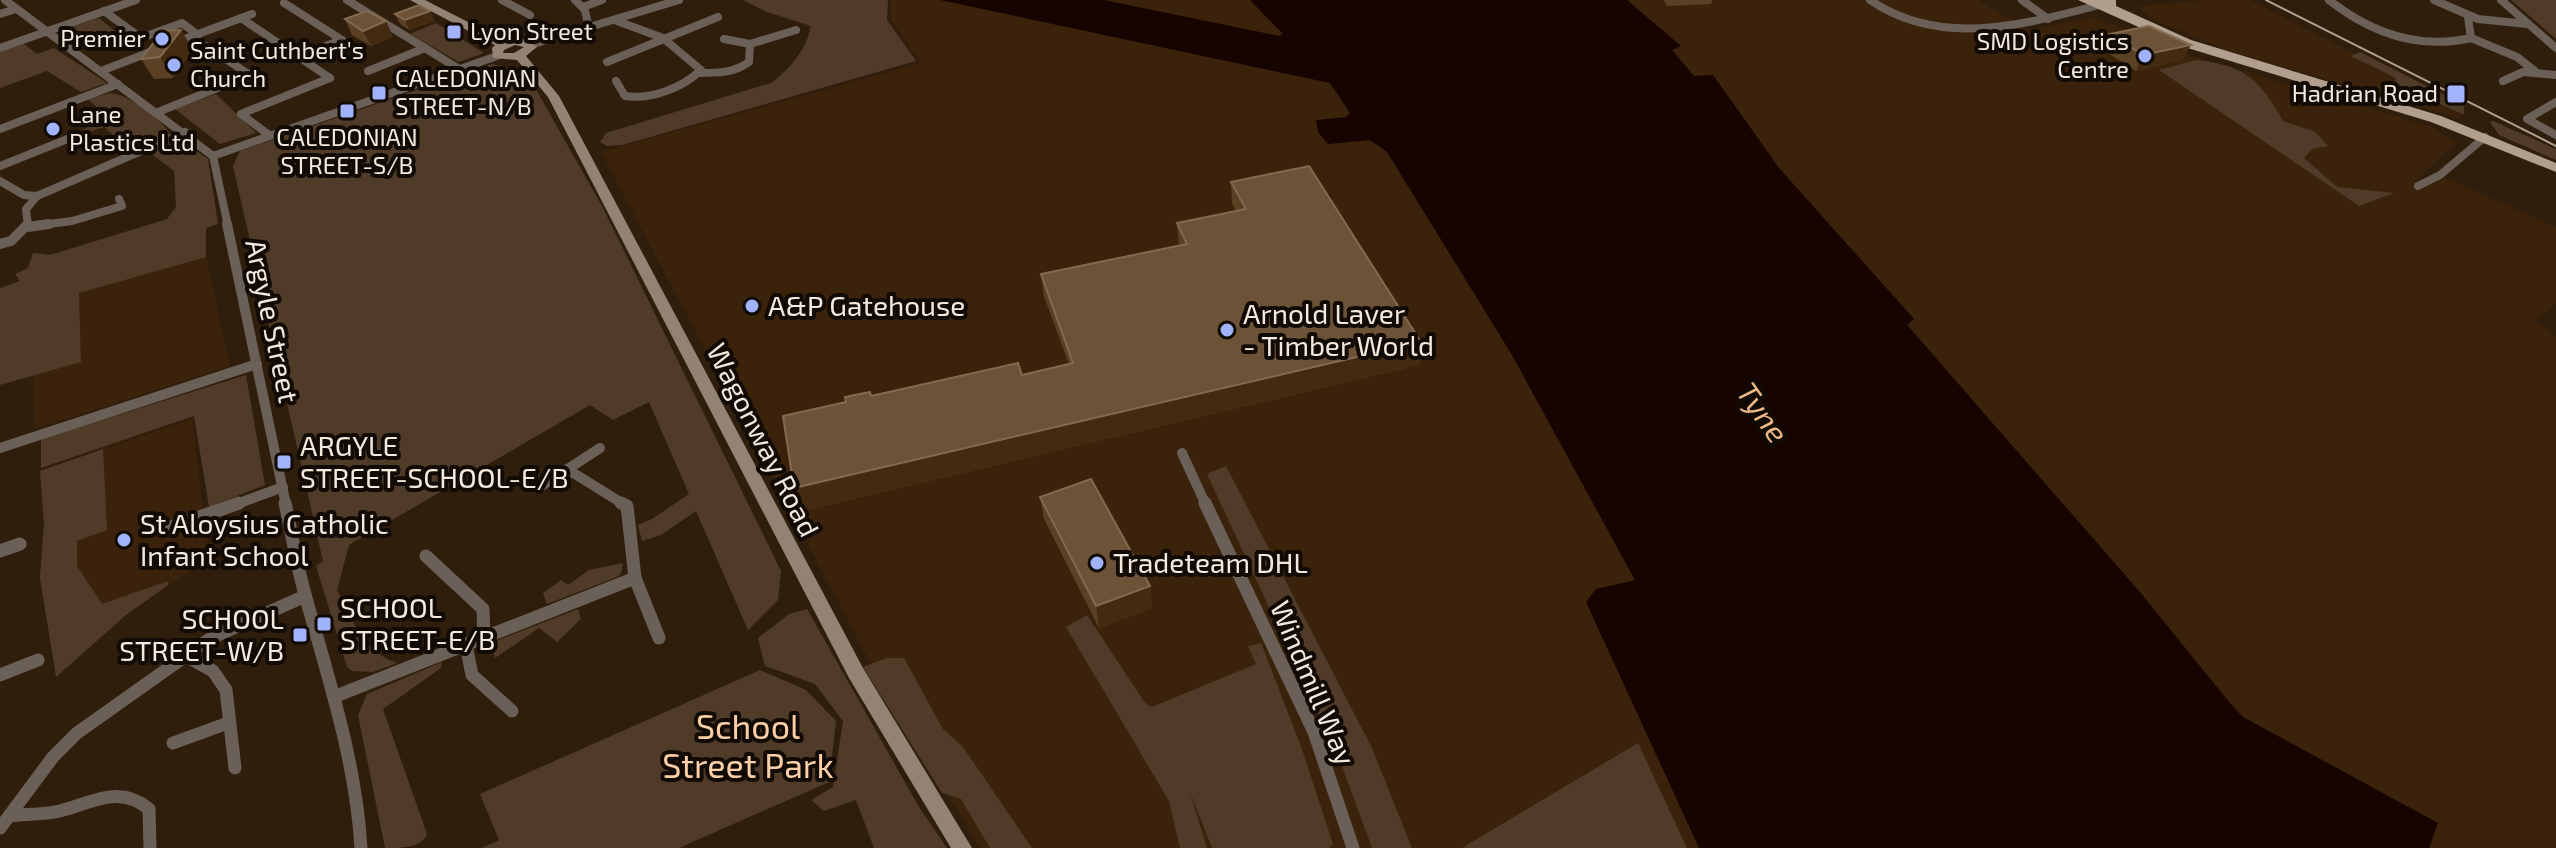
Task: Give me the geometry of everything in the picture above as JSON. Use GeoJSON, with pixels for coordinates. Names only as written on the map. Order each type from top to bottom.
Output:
{"type":"FeatureCollection","features":[{"type":"Feature","properties":{"kind":"main road"},"geometry":{"type":"LineString","coordinates":[[2099,3],[2186,43],[2485,137],[2556,168]]}},
{"type":"Feature","properties":{"kind":"main road"},"geometry":{"type":"LineString","coordinates":[[414,6],[427,6],[500,50],[520,41],[524,50]]}},
{"type":"Feature","properties":{"kind":"main road","name":"Wagonway Road"},"geometry":{"type":"LineString","coordinates":[[524,50],[553,96],[856,673],[962,848]]}},
{"type":"Feature","properties":{"kind":"street"},"geometry":{"type":"LineString","coordinates":[[5,0],[185,132],[213,156],[459,69],[500,50]]}},
{"type":"Feature","properties":{"kind":"street"},"geometry":{"type":"LineString","coordinates":[[0,48],[136,0]]}},
{"type":"Feature","properties":{"kind":"street"},"geometry":{"type":"LineString","coordinates":[[347,0],[459,69]]}},
{"type":"Feature","properties":{"kind":"street"},"geometry":{"type":"LineString","coordinates":[[504,0],[530,15]]}},
{"type":"Feature","properties":{"kind":"street"},"geometry":{"type":"LineString","coordinates":[[575,0],[583,7],[589,29]]}},
{"type":"Feature","properties":{"kind":"street"},"geometry":{"type":"LineString","coordinates":[[583,7],[602,0]]}},
{"type":"Feature","properties":{"kind":"street"},"geometry":{"type":"LineString","coordinates":[[524,50],[679,0]]}},
{"type":"Feature","properties":{"kind":"street"},"geometry":{"type":"LineString","coordinates":[[1870,0],[1887,13],[1944,28],[1983,29],[2048,19],[2099,3]]}},
{"type":"Feature","properties":{"kind":"street"},"geometry":{"type":"LineString","coordinates":[[2022,0],[2048,19]]}},
{"type":"Feature","properties":{"kind":"street"},"geometry":{"type":"LineString","coordinates":[[2329,0],[2360,20],[2409,41],[2429,44],[2471,38],[2517,57],[2536,72]]}},
{"type":"Feature","properties":{"kind":"street"},"geometry":{"type":"LineString","coordinates":[[2434,0],[2468,17],[2527,24]]}},
{"type":"Feature","properties":{"kind":"street"},"geometry":{"type":"LineString","coordinates":[[2501,0],[2556,48]]}},
{"type":"Feature","properties":{"kind":"street"},"geometry":{"type":"LineString","coordinates":[[284,3],[345,42],[298,57]]}},
{"type":"Feature","properties":{"kind":"street"},"geometry":{"type":"LineString","coordinates":[[0,14],[16,9]]}},
{"type":"Feature","properties":{"kind":"street"},"geometry":{"type":"LineString","coordinates":[[104,11],[141,38],[182,23],[250,75],[158,112]]}},
{"type":"Feature","properties":{"kind":"street"},"geometry":{"type":"LineString","coordinates":[[101,71],[200,39],[252,14]]}},
{"type":"Feature","properties":{"kind":"street"},"geometry":{"type":"LineString","coordinates":[[607,62],[718,17]]}},
{"type":"Feature","properties":{"kind":"street"},"geometry":{"type":"LineString","coordinates":[[2468,17],[2471,38]]}},
{"type":"Feature","properties":{"kind":"street"},"geometry":{"type":"LineString","coordinates":[[241,18],[330,78],[241,114],[269,135]]}},
{"type":"Feature","properties":{"kind":"street"},"geometry":{"type":"LineString","coordinates":[[384,23],[399,18]]}},
{"type":"Feature","properties":{"kind":"street"},"geometry":{"type":"LineString","coordinates":[[617,21],[663,39],[698,64],[700,73]]}},
{"type":"Feature","properties":{"kind":"street"},"geometry":{"type":"LineString","coordinates":[[724,39],[735,46],[750,45],[773,34],[796,30]]}},
{"type":"Feature","properties":{"kind":"street"},"geometry":{"type":"LineString","coordinates":[[616,81],[625,96],[636,98],[666,90],[700,73],[729,72],[743,67],[749,62],[750,45]]}},
{"type":"Feature","properties":{"kind":"street"},"geometry":{"type":"LineString","coordinates":[[368,71],[425,48]]}},
{"type":"Feature","properties":{"kind":"street"},"geometry":{"type":"LineString","coordinates":[[2503,81],[2518,73],[2556,75]]}},
{"type":"Feature","properties":{"kind":"street"},"geometry":{"type":"LineString","coordinates":[[0,129],[118,84]]}},
{"type":"Feature","properties":{"kind":"street"},"geometry":{"type":"LineString","coordinates":[[2556,102],[2527,119],[2556,135]]}},
{"type":"Feature","properties":{"kind":"street"},"geometry":{"type":"LineString","coordinates":[[28,227],[26,209],[37,196],[185,132]]}},
{"type":"Feature","properties":{"kind":"street"},"geometry":{"type":"LineString","coordinates":[[0,166],[75,136]]}},
{"type":"Feature","properties":{"kind":"street"},"geometry":{"type":"LineString","coordinates":[[2418,186],[2440,175],[2485,137]]}},
{"type":"Feature","properties":{"kind":"street","name":"Argyle Street"},"geometry":{"type":"LineString","coordinates":[[213,156],[305,596],[336,696],[359,814],[361,848]]}},
{"type":"Feature","properties":{"kind":"street"},"geometry":{"type":"LineString","coordinates":[[0,181],[24,195],[37,196]]}},
{"type":"Feature","properties":{"kind":"street"},"geometry":{"type":"LineString","coordinates":[[0,244],[17,237],[28,227],[72,221],[122,206],[119,199]]}},
{"type":"Feature","properties":{"kind":"street"},"geometry":{"type":"LineString","coordinates":[[0,448],[257,364]]}},
{"type":"Feature","properties":{"kind":"street"},"geometry":{"type":"LineString","coordinates":[[537,489],[600,448]]}},
{"type":"Feature","properties":{"kind":"street","name":"Windmill Way"},"geometry":{"type":"LineString","coordinates":[[1182,453],[1314,732],[1353,848]]}},
{"type":"Feature","properties":{"kind":"street"},"geometry":{"type":"LineString","coordinates":[[567,469],[627,506],[635,578],[659,638]]}},
{"type":"Feature","properties":{"kind":"street"},"geometry":{"type":"LineString","coordinates":[[171,527],[283,487]]}},
{"type":"Feature","properties":{"kind":"street"},"geometry":{"type":"LineString","coordinates":[[0,551],[20,544]]}},
{"type":"Feature","properties":{"kind":"street"},"geometry":{"type":"LineString","coordinates":[[426,556],[483,609],[484,638]]}},
{"type":"Feature","properties":{"kind":"street"},"geometry":{"type":"LineString","coordinates":[[336,696],[635,578]]}},
{"type":"Feature","properties":{"kind":"street"},"geometry":{"type":"LineString","coordinates":[[4,822],[53,757],[77,733],[211,638],[305,596]]}},
{"type":"Feature","properties":{"kind":"street"},"geometry":{"type":"LineString","coordinates":[[466,645],[472,675],[512,711]]}},
{"type":"Feature","properties":{"kind":"street"},"geometry":{"type":"LineString","coordinates":[[186,656],[213,671],[226,690],[235,768]]}},
{"type":"Feature","properties":{"kind":"street"},"geometry":{"type":"LineString","coordinates":[[0,675],[38,660]]}},
{"type":"Feature","properties":{"kind":"street"},"geometry":{"type":"LineString","coordinates":[[173,743],[228,723]]}},
{"type":"Feature","properties":{"kind":"street"},"geometry":{"type":"LineString","coordinates":[[4,822],[59,811],[107,796],[127,795],[141,800],[149,809],[150,848]]}},
{"type":"Feature","properties":{"kind":"shaded area"},"geometry":{"type":"Polygon","coordinates":[[[891,0],[1250,0],[1284,35],[1256,65],[1330,83],[1350,113],[1328,144],[1370,140],[1387,151],[1512,355],[1635,580],[1769,848],[980,848],[869,660],[601,152],[921,63],[891,20],[891,0]]]}},
{"type":"Feature","properties":{"kind":"shaded area"},"geometry":{"type":"Polygon","coordinates":[[[1627,0],[1978,0],[2028,30],[2095,17],[2192,56],[2435,128],[2456,143],[2412,184],[2418,186],[2440,175],[2556,227],[2556,303],[2535,321],[2556,336],[2556,848],[2429,848],[2438,823],[2243,717],[1907,324],[1914,319],[1779,168],[1713,75],[1694,76],[1672,49],[1681,46],[1627,0]]]}},
{"type":"Feature","properties":{"kind":"shaded area"},"geometry":{"type":"Polygon","coordinates":[[[2250,0],[2395,75],[2402,84],[2461,115],[2459,118],[2227,50],[2156,21],[2137,6],[2250,0]]]}},
{"type":"Feature","properties":{"kind":"shaded area"},"geometry":{"type":"Polygon","coordinates":[[[206,228],[206,257],[230,366],[35,429],[33,375],[0,385],[0,288],[206,228]]]}},
{"type":"Feature","properties":{"kind":"shaded area","name":"St Aloysius Catholic Infant School"},"geometry":{"type":"Polygon","coordinates":[[[192,419],[209,558],[126,615],[56,677],[40,578],[44,523],[40,471],[192,419]]]}},
{"type":"Feature","properties":{"kind":"green space"},"geometry":{"type":"Polygon","coordinates":[[[743,0],[888,0],[887,20],[916,61],[622,145],[607,146],[600,142],[606,133],[771,83],[785,71],[797,58],[811,26],[767,12],[743,0]]]}},
{"type":"Feature","properties":{"kind":"green space"},"geometry":{"type":"Polygon","coordinates":[[[2511,0],[2556,0],[2556,39],[2511,0]]]}},
{"type":"Feature","properties":{"kind":"green space"},"geometry":{"type":"Polygon","coordinates":[[[99,18],[116,32],[83,43],[66,29],[99,18]]]}},
{"type":"Feature","properties":{"kind":"green space"},"geometry":{"type":"Polygon","coordinates":[[[436,23],[484,53],[459,62],[410,34],[436,23]]]}},
{"type":"Feature","properties":{"kind":"green space"},"geometry":{"type":"Polygon","coordinates":[[[24,44],[37,54],[54,48],[107,83],[81,92],[47,71],[0,88],[0,52],[24,44]]]}},
{"type":"Feature","properties":{"kind":"green space"},"geometry":{"type":"Polygon","coordinates":[[[2360,52],[2464,105],[2464,115],[2394,83],[2396,78],[2351,56],[2360,52]]]}},
{"type":"Feature","properties":{"kind":"green space"},"geometry":{"type":"Polygon","coordinates":[[[2196,60],[2227,66],[2249,77],[2267,95],[2283,121],[2315,132],[2328,146],[2312,149],[2304,158],[2337,187],[2394,193],[2359,206],[2159,70],[2196,60]]]}},
{"type":"Feature","properties":{"kind":"green space"},"geometry":{"type":"Polygon","coordinates":[[[492,64],[514,69],[537,91],[603,208],[781,571],[778,600],[748,630],[696,511],[661,535],[642,541],[638,525],[689,494],[649,402],[613,420],[590,405],[349,545],[337,590],[367,643],[385,658],[397,663],[373,672],[352,671],[347,667],[316,566],[323,561],[233,166],[240,151],[492,64]]]}},
{"type":"Feature","properties":{"kind":"green space"},"geometry":{"type":"Polygon","coordinates":[[[110,93],[144,108],[170,134],[132,151],[104,127],[0,162],[109,119],[88,99],[110,93]]]}},
{"type":"Feature","properties":{"kind":"green space"},"geometry":{"type":"Polygon","coordinates":[[[216,94],[256,133],[220,144],[175,109],[216,94]]]}},
{"type":"Feature","properties":{"kind":"green space"},"geometry":{"type":"Polygon","coordinates":[[[2490,122],[2556,149],[2556,160],[2499,135],[2490,122]]]}},
{"type":"Feature","properties":{"kind":"green space"},"geometry":{"type":"Polygon","coordinates":[[[181,140],[208,159],[218,224],[206,228],[206,257],[79,293],[81,362],[0,385],[0,288],[20,281],[15,274],[28,268],[33,253],[50,255],[167,219],[176,207],[174,171],[149,152],[181,140]]]}},
{"type":"Feature","properties":{"kind":"green space"},"geometry":{"type":"Polygon","coordinates":[[[246,375],[265,485],[209,507],[194,416],[41,468],[41,439],[246,375]]]}},
{"type":"Feature","properties":{"kind":"green space"},"geometry":{"type":"Polygon","coordinates":[[[103,449],[107,530],[77,541],[77,566],[102,604],[168,581],[168,585],[126,615],[56,677],[40,578],[44,523],[40,471],[103,449]]]}},
{"type":"Feature","properties":{"kind":"green space"},"geometry":{"type":"Polygon","coordinates":[[[1226,466],[1372,748],[1412,848],[1372,848],[1339,758],[1207,474],[1226,466]]]}},
{"type":"Feature","properties":{"kind":"green space"},"geometry":{"type":"Polygon","coordinates":[[[623,563],[617,577],[547,604],[543,593],[561,580],[568,585],[589,570],[623,563]]]}},
{"type":"Feature","properties":{"kind":"green space"},"geometry":{"type":"Polygon","coordinates":[[[578,609],[581,619],[557,642],[539,628],[495,658],[491,643],[578,609]]]}},
{"type":"Feature","properties":{"kind":"green space"},"geometry":{"type":"Polygon","coordinates":[[[807,609],[919,807],[947,848],[874,848],[856,800],[824,811],[811,800],[833,787],[843,721],[815,684],[765,666],[758,638],[789,614],[807,609]]]}},
{"type":"Feature","properties":{"kind":"green space"},"geometry":{"type":"Polygon","coordinates":[[[1087,615],[1145,703],[1152,707],[1256,664],[1248,646],[1261,643],[1302,749],[1333,844],[1329,848],[1212,848],[1190,792],[1207,848],[1180,848],[1169,801],[1066,627],[1087,615]]]}},
{"type":"Feature","properties":{"kind":"green space"},"geometry":{"type":"Polygon","coordinates":[[[887,658],[904,658],[943,729],[963,747],[1032,848],[990,848],[961,799],[942,793],[863,667],[887,658]]]}},
{"type":"Feature","properties":{"kind":"green space"},"geometry":{"type":"Polygon","coordinates":[[[442,662],[441,668],[383,709],[427,834],[416,845],[385,848],[358,715],[367,694],[442,662]]]}},
{"type":"Feature","properties":{"kind":"green space","name":"School Street Park"},"geometry":{"type":"Polygon","coordinates":[[[760,670],[806,690],[836,721],[829,782],[679,848],[482,848],[499,840],[480,794],[760,670]]]}},
{"type":"Feature","properties":{"kind":"green space"},"geometry":{"type":"Polygon","coordinates":[[[1638,743],[1687,848],[1462,848],[1638,743]]]}},
{"type":"Feature","properties":{"kind":"water","name":"Tyne"},"geometry":{"type":"Polygon","coordinates":[[[940,0],[1104,0],[1279,36],[1283,34],[1250,0],[1627,0],[1681,46],[1672,50],[1694,76],[1713,75],[1779,168],[1914,319],[1907,325],[2140,592],[2233,707],[2243,717],[2438,823],[2429,848],[1699,848],[1586,602],[1596,589],[1635,580],[1512,355],[1387,152],[1370,140],[1328,144],[1318,132],[1316,120],[1346,117],[1350,113],[1330,83],[940,0]]]}},
{"type":"Feature","properties":{"kind":"building"},"geometry":{"type":"Polygon","coordinates":[[[419,5],[430,11],[405,20],[395,14],[419,5]]]}},
{"type":"Feature","properties":{"kind":"building"},"geometry":{"type":"Polygon","coordinates":[[[367,11],[386,21],[363,31],[345,19],[367,11]]]}},
{"type":"Feature","properties":{"kind":"building"},"geometry":{"type":"Polygon","coordinates":[[[2149,26],[2191,45],[2143,55],[2110,34],[2149,26]]]}},
{"type":"Feature","properties":{"kind":"building"},"geometry":{"type":"Polygon","coordinates":[[[181,30],[160,57],[141,59],[163,31],[181,30]]]}},
{"type":"Feature","properties":{"kind":"building","name":"Arnold Laver - Timber World"},"geometry":{"type":"Polygon","coordinates":[[[1309,166],[1421,342],[794,488],[783,416],[846,402],[845,397],[870,392],[871,396],[1018,363],[1022,375],[1073,363],[1041,274],[1187,244],[1177,223],[1246,209],[1231,182],[1309,166]]]}},
{"type":"Feature","properties":{"kind":"building","name":"Tradeteam DHL"},"geometry":{"type":"Polygon","coordinates":[[[1091,479],[1150,586],[1096,606],[1040,497],[1091,479]]]}},
{"type":"Feature","properties":{"kind":"tram line"},"geometry":{"type":"LineString","coordinates":[[2266,0],[2556,146]]}},
{"type":"Feature","properties":{"kind":"place","name":"Lyon Street"},"geometry":{"type":"Point","coordinates":[454,32]}},
{"type":"Feature","properties":{"kind":"place","name":"Premier"},"geometry":{"type":"Point","coordinates":[162,39]}},
{"type":"Feature","properties":{"kind":"place","name":"SMD Logistics Centre"},"geometry":{"type":"Point","coordinates":[2145,56]}},
{"type":"Feature","properties":{"kind":"place","name":"Saint Cuthbert's Church"},"geometry":{"type":"Point","coordinates":[174,65]}},
{"type":"Feature","properties":{"kind":"place","name":"CALEDONIAN STREET-N/B"},"geometry":{"type":"Point","coordinates":[379,93]}},
{"type":"Feature","properties":{"kind":"place","name":"Hadrian Road"},"geometry":{"type":"Point","coordinates":[2456,94]}},
{"type":"Feature","properties":{"kind":"place","name":"CALEDONIAN STREET-S/B"},"geometry":{"type":"Point","coordinates":[347,111]}},
{"type":"Feature","properties":{"kind":"place","name":"Lane Plastics Ltd"},"geometry":{"type":"Point","coordinates":[53,129]}},
{"type":"Feature","properties":{"kind":"place","name":"A&P Gatehouse"},"geometry":{"type":"Point","coordinates":[752,306]}},
{"type":"Feature","properties":{"kind":"place","name":"Arnold Laver - Timber World"},"geometry":{"type":"Point","coordinates":[1227,330]}},
{"type":"Feature","properties":{"kind":"place","name":"ARGYLE STREET-SCHOOL-E/B"},"geometry":{"type":"Point","coordinates":[284,462]}},
{"type":"Feature","properties":{"kind":"place","name":"St Aloysius Catholic Infant School"},"geometry":{"type":"Point","coordinates":[124,540]}},
{"type":"Feature","properties":{"kind":"place","name":"Tradeteam DHL"},"geometry":{"type":"Point","coordinates":[1097,563]}},
{"type":"Feature","properties":{"kind":"place","name":"SCHOOL STREET-E/B"},"geometry":{"type":"Point","coordinates":[324,624]}},
{"type":"Feature","properties":{"kind":"place","name":"SCHOOL STREET-W/B"},"geometry":{"type":"Point","coordinates":[300,635]}}]}
